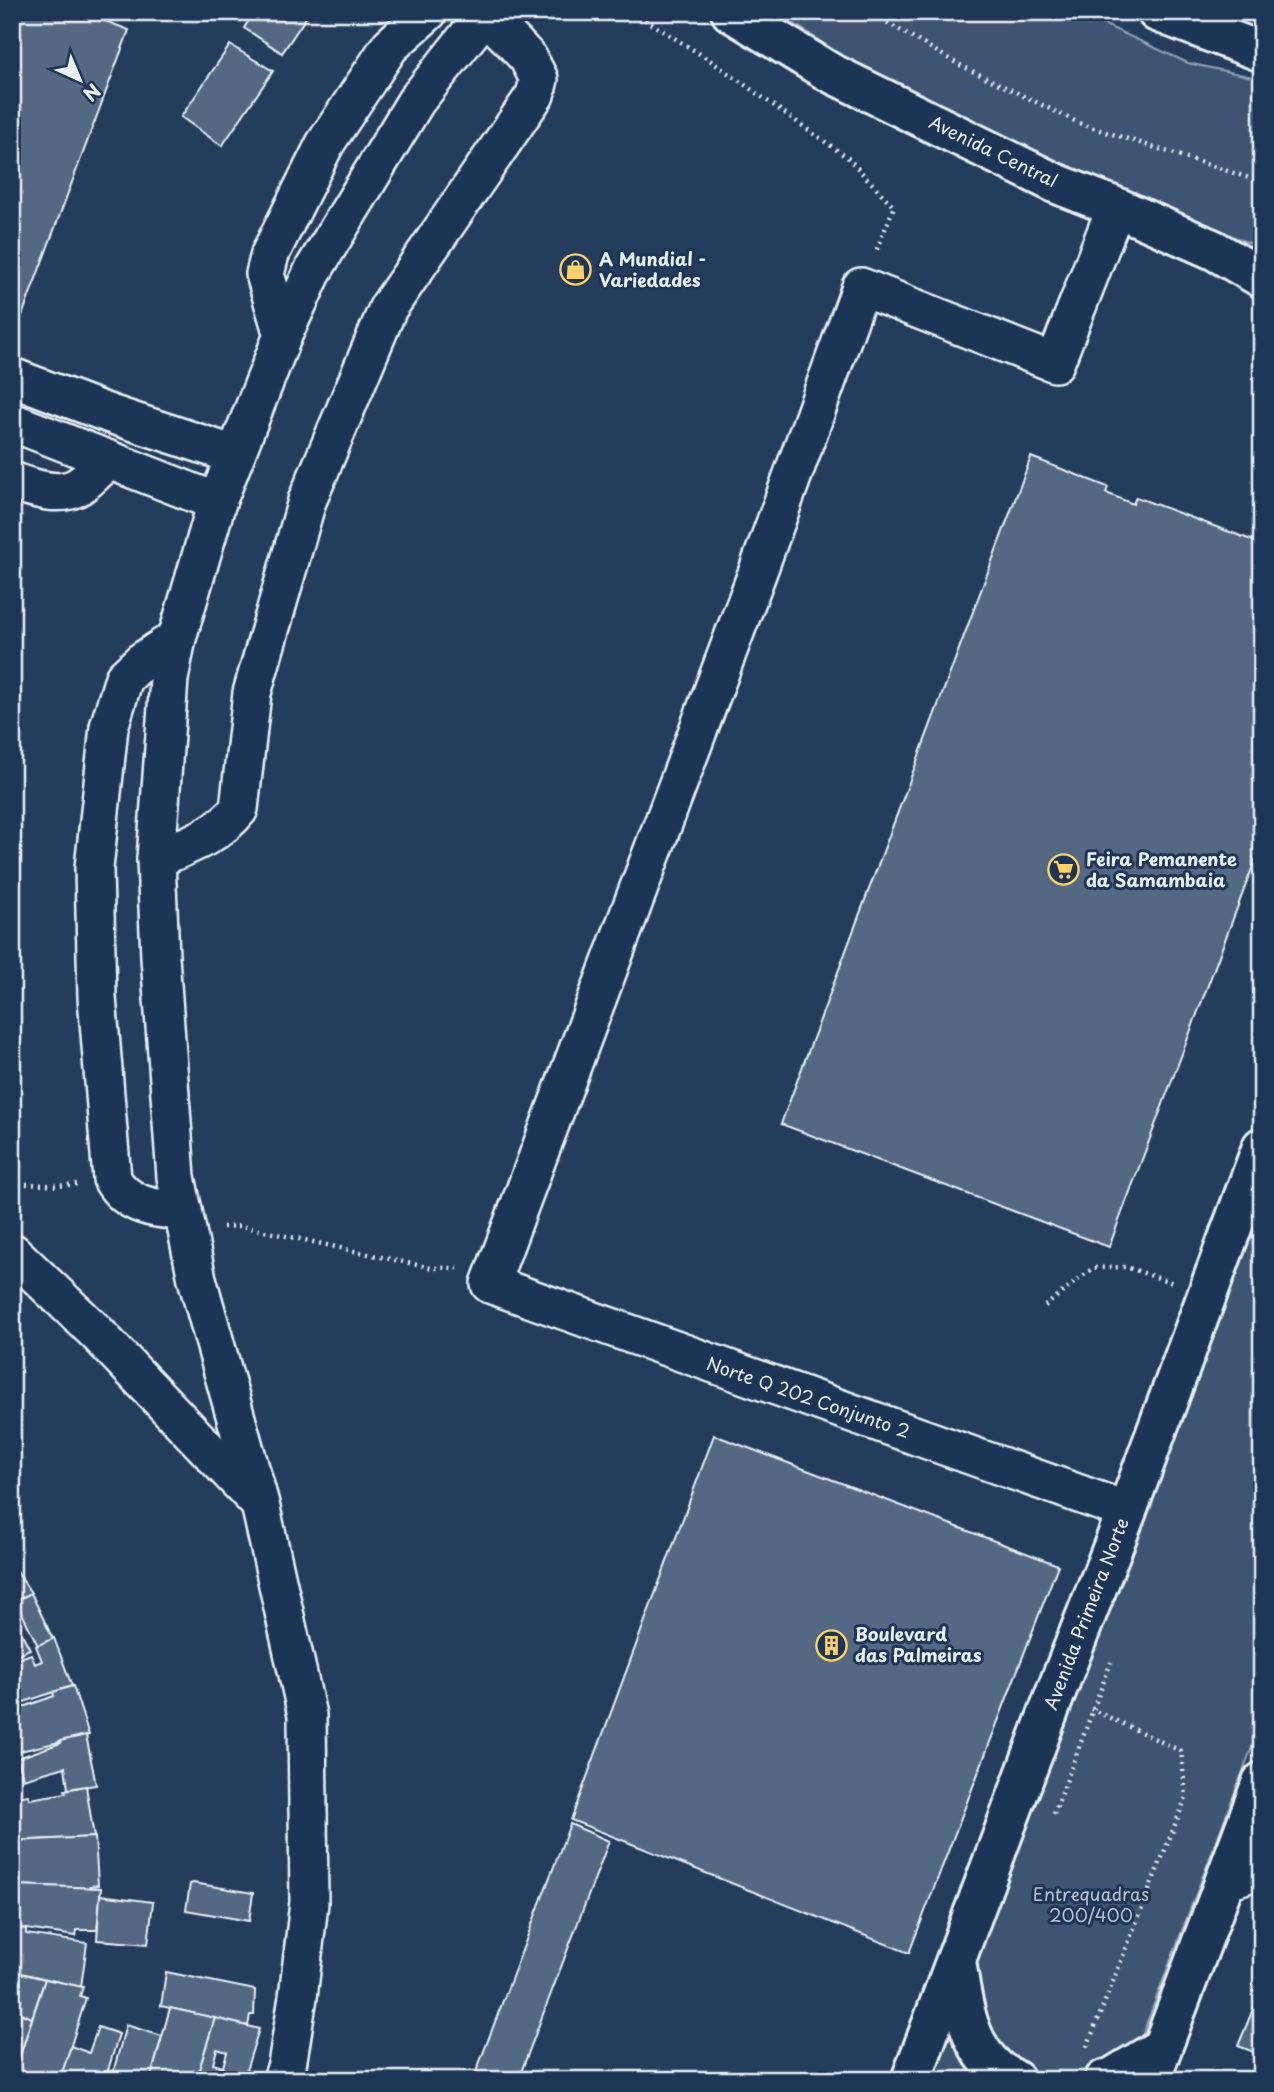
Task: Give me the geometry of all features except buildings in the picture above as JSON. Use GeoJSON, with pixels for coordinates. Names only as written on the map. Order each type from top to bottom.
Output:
{"type":"FeatureCollection","features":[{"type":"Feature","properties":{"kind":"main road","name":"Avenida Central"},"geometry":{"type":"LineString","coordinates":[[731,12],[829,72],[1055,183],[1214,250],[1262,278]]}},
{"type":"Feature","properties":{"kind":"main road"},"geometry":{"type":"LineString","coordinates":[[1157,12],[1262,51]]}},
{"type":"Feature","properties":{"kind":"main road","name":"Avenida Primeira Norte"},"geometry":{"type":"LineString","coordinates":[[911,2080],[1262,1147]]}},
{"type":"Feature","properties":{"kind":"main road"},"geometry":{"type":"LineString","coordinates":[[1095,2066],[1114,2077],[1156,2064],[1262,1782]]}},
{"type":"Feature","properties":{"kind":"main road"},"geometry":{"type":"LineString","coordinates":[[956,1961],[963,2003],[974,2039],[996,2068],[1015,2080]]}},
{"type":"Feature","properties":{"kind":"street"},"geometry":{"type":"LineString","coordinates":[[283,335],[265,274],[270,254],[332,133],[390,46],[428,12]]}},
{"type":"Feature","properties":{"kind":"street"},"geometry":{"type":"LineString","coordinates":[[156,859],[208,835],[229,822],[239,809],[252,693],[307,501],[388,308],[535,94],[539,79],[528,58],[482,13],[416,101],[314,269],[283,335],[218,502],[177,638],[169,679],[156,859],[160,957],[176,1177],[197,1279],[260,1504],[307,1715],[309,1903],[298,1997],[282,2080]]}},
{"type":"Feature","properties":{"kind":"street"},"geometry":{"type":"LineString","coordinates":[[477,1276],[758,571],[861,287],[1055,363],[1116,207]]}},
{"type":"Feature","properties":{"kind":"street"},"geometry":{"type":"LineString","coordinates":[[12,377],[110,414],[235,455]]}},
{"type":"Feature","properties":{"kind":"street"},"geometry":{"type":"LineString","coordinates":[[12,422],[218,502]]}},
{"type":"Feature","properties":{"kind":"street"},"geometry":{"type":"LineString","coordinates":[[12,481],[29,488],[62,492],[77,488],[109,460]]}},
{"type":"Feature","properties":{"kind":"street"},"geometry":{"type":"LineString","coordinates":[[177,638],[141,662],[124,678],[109,727],[94,868],[97,997],[112,1179],[118,1190],[134,1202],[185,1221]]}},
{"type":"Feature","properties":{"kind":"street"},"geometry":{"type":"LineString","coordinates":[[12,1252],[96,1332],[260,1504]]}},
{"type":"Feature","properties":{"kind":"street","name":"Norte Q 202 Conjunto 2"},"geometry":{"type":"LineString","coordinates":[[477,1276],[1127,1511]]}},
{"type":"Feature","properties":{"kind":"street"},"geometry":{"type":"LineString","coordinates":[[1224,1881],[1262,1869]]}},
{"type":"Feature","properties":{"kind":"path"},"geometry":{"type":"LineString","coordinates":[[633,12],[711,61],[848,158],[894,207],[861,287]]}},
{"type":"Feature","properties":{"kind":"path"},"geometry":{"type":"LineString","coordinates":[[869,12],[958,64],[1081,124],[1262,182]]}},
{"type":"Feature","properties":{"kind":"path"},"geometry":{"type":"LineString","coordinates":[[12,1183],[58,1186],[112,1179]]}},
{"type":"Feature","properties":{"kind":"path"},"geometry":{"type":"LineString","coordinates":[[185,1221],[241,1226],[477,1276]]}},
{"type":"Feature","properties":{"kind":"path"},"geometry":{"type":"LineString","coordinates":[[1045,1306],[1093,1268],[1126,1268],[1182,1286]]}},
{"type":"Feature","properties":{"kind":"path"},"geometry":{"type":"LineString","coordinates":[[1049,1825],[1112,1659]]}},
{"type":"Feature","properties":{"kind":"path"},"geometry":{"type":"LineString","coordinates":[[1056,1692],[1181,1751],[1186,1797],[1095,2066]]}},
{"type":"Feature","properties":{"kind":"green space"},"geometry":{"type":"Polygon","coordinates":[[[777,12],[1077,12],[1188,63],[1262,79],[1262,248],[934,118],[777,12]]]}},
{"type":"Feature","properties":{"kind":"green space"},"geometry":{"type":"Polygon","coordinates":[[[1223,12],[1262,12],[1262,23],[1223,12]]]}},
{"type":"Feature","properties":{"kind":"green space","name":"Entrequadras 200/400"},"geometry":{"type":"Polygon","coordinates":[[[1262,1193],[1262,1721],[1125,2080],[925,2080],[1262,1193]]]}},
{"type":"Feature","properties":{"kind":"place","name":"A Mundial - Variedades"},"geometry":{"type":"Point","coordinates":[576,270]}},
{"type":"Feature","properties":{"kind":"place","name":"Feira Pemanente da Samambaia"},"geometry":{"type":"Point","coordinates":[1063,870]}},
{"type":"Feature","properties":{"kind":"place","name":"Boulevard das Palmeiras"},"geometry":{"type":"Point","coordinates":[832,1645]}}]}
